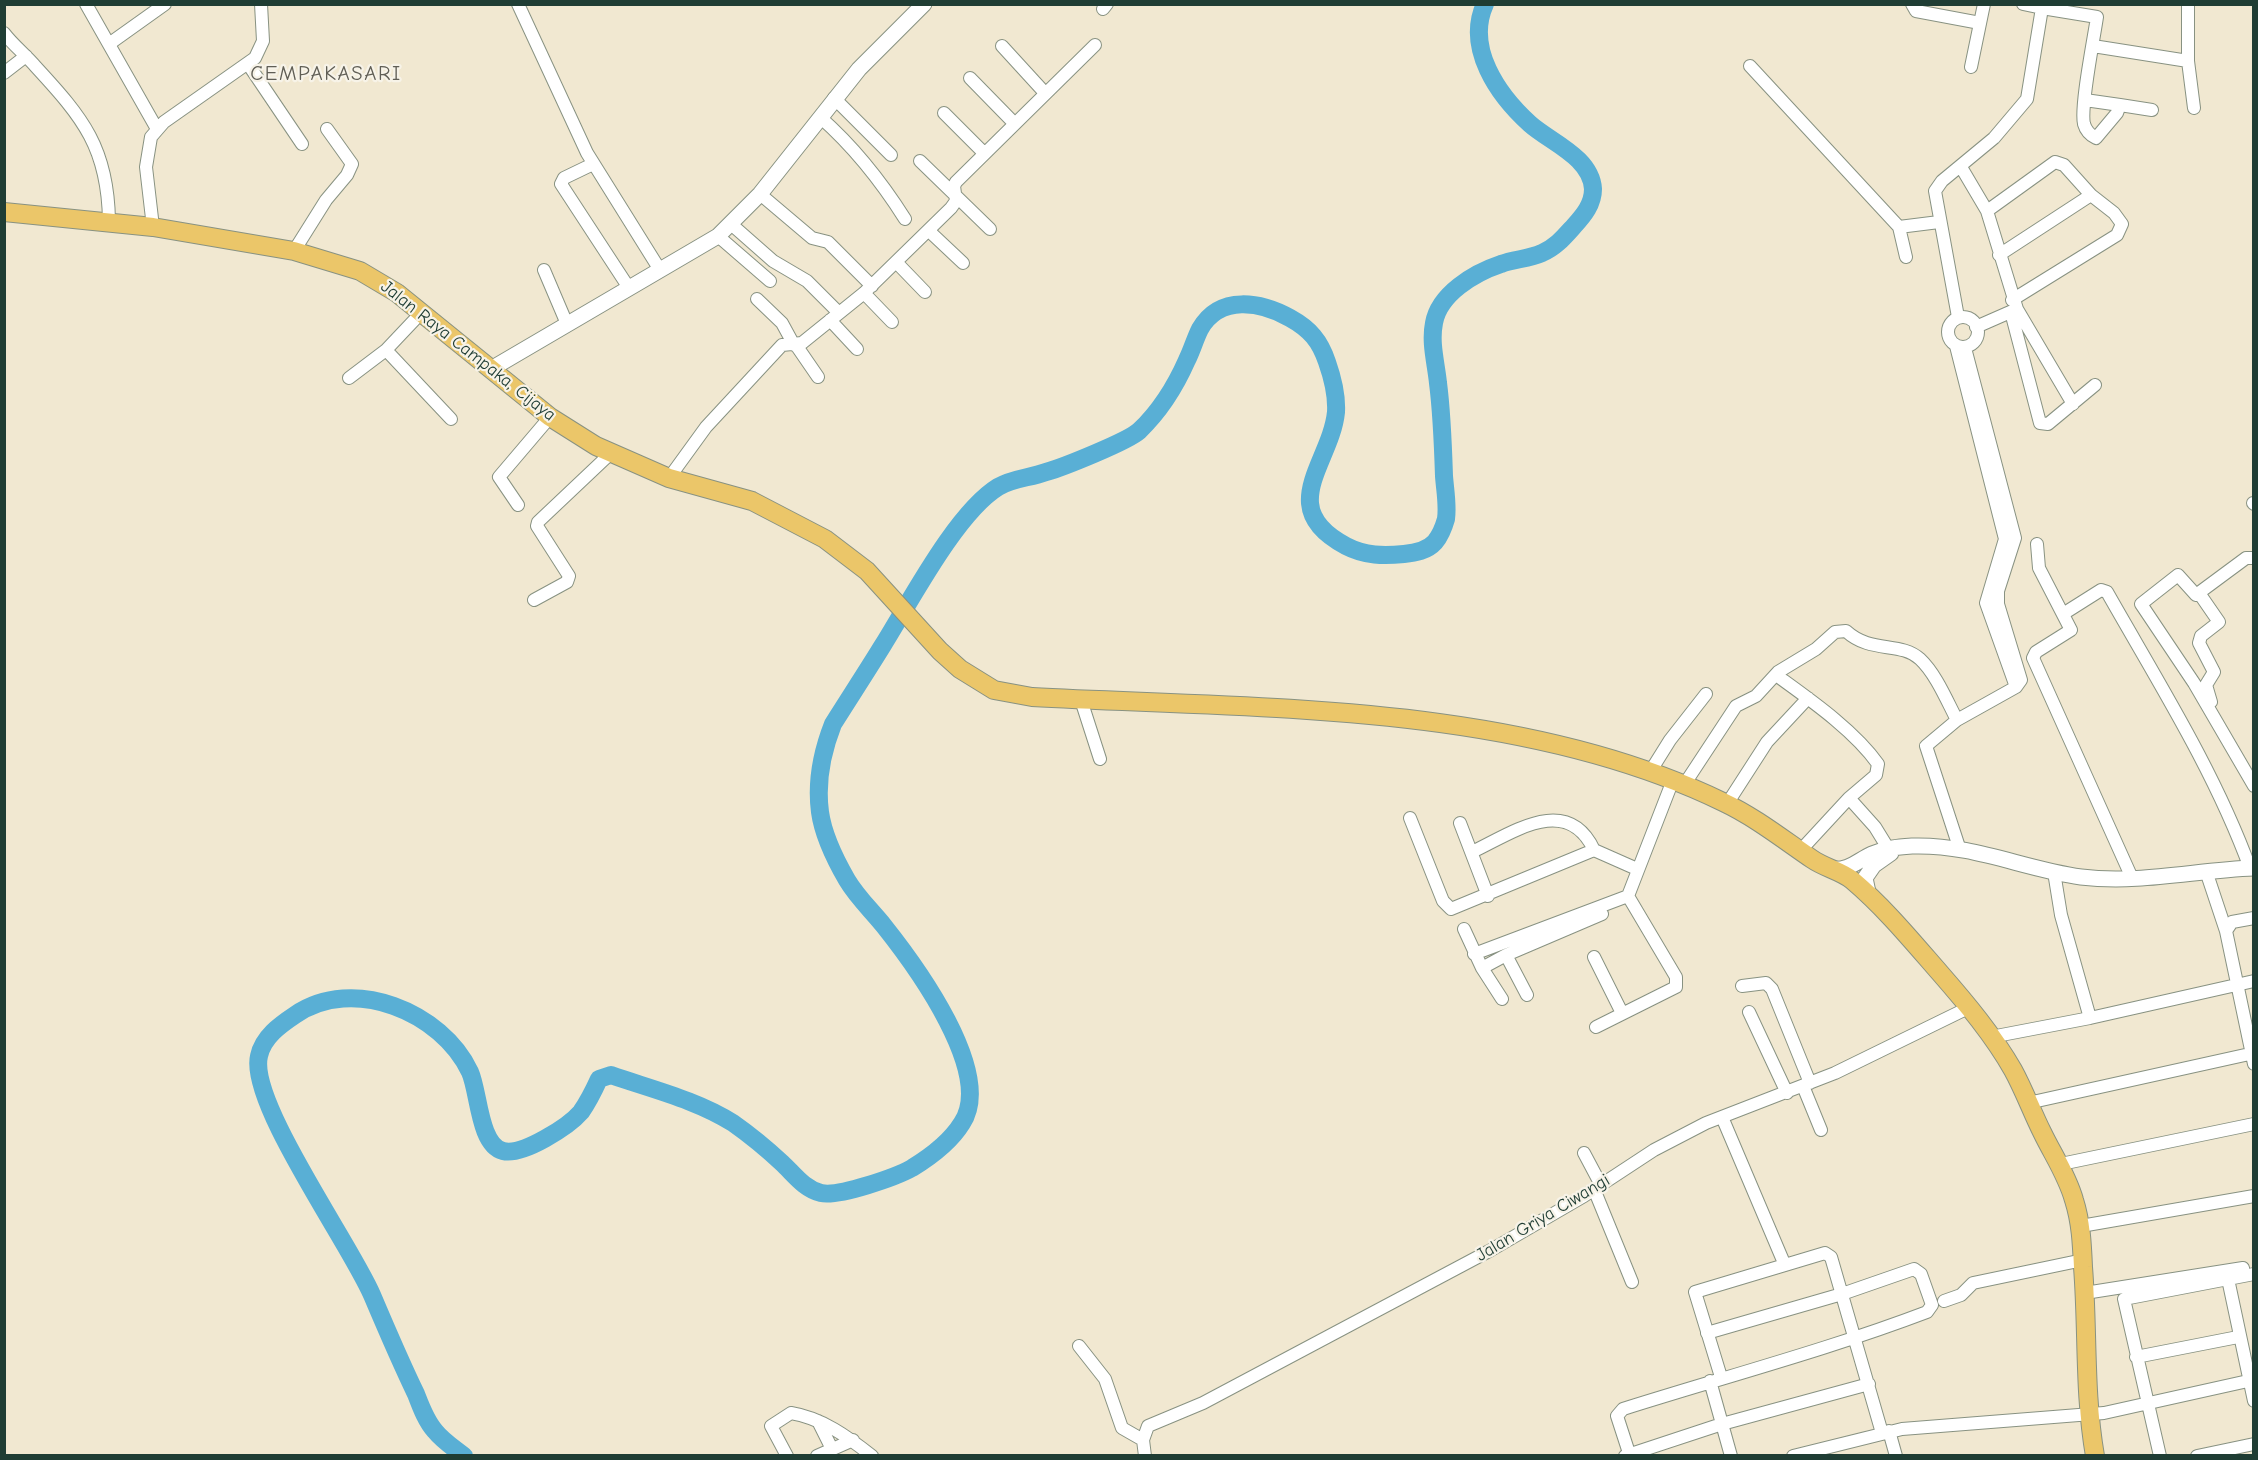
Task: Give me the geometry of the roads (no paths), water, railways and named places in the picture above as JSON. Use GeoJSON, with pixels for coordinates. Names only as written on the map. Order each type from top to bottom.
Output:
{"type":"FeatureCollection","features":[{"type":"Feature","properties":{"kind":"main road","name":"Jalan Raya Campaka, Cijaya"},"geometry":{"type":"LineString","coordinates":[[4,212],[153,227],[294,251],[360,271],[386,285],[550,417],[610,453],[669,478],[752,501],[825,539],[867,571],[940,651],[977,681],[994,690],[1032,697],[1193,704],[1389,718],[1538,741],[1608,758],[1678,782],[1727,804],[1825,868],[1849,877],[1890,915],[1970,1007],[2013,1071],[2061,1164],[2074,1199],[2080,1226],[2085,1293],[2088,1414],[2095,1455]]}},
{"type":"Feature","properties":{"kind":"street"},"geometry":{"type":"LineString","coordinates":[[86,4],[157,129]]}},
{"type":"Feature","properties":{"kind":"street"},"geometry":{"type":"LineString","coordinates":[[109,44],[165,4]]}},
{"type":"Feature","properties":{"kind":"street"},"geometry":{"type":"LineString","coordinates":[[153,227],[146,157],[157,129],[248,64],[260,51],[263,41],[261,4]]}},
{"type":"Feature","properties":{"kind":"street"},"geometry":{"type":"LineString","coordinates":[[518,4],[593,164],[660,270]]}},
{"type":"Feature","properties":{"kind":"street"},"geometry":{"type":"LineString","coordinates":[[490,369],[718,236],[760,194],[834,98],[924,4]]}},
{"type":"Feature","properties":{"kind":"street"},"geometry":{"type":"LineString","coordinates":[[1912,4],[1916,11],[1980,23]]}},
{"type":"Feature","properties":{"kind":"street"},"geometry":{"type":"LineString","coordinates":[[1971,67],[1984,4]]}},
{"type":"Feature","properties":{"kind":"street"},"geometry":{"type":"LineString","coordinates":[[2023,4],[2097,11],[2085,100],[2084,124],[2089,134],[2096,138],[2108,126],[2120,105]]}},
{"type":"Feature","properties":{"kind":"street"},"geometry":{"type":"LineString","coordinates":[[2188,4],[2188,61],[2194,108]]}},
{"type":"Feature","properties":{"kind":"street"},"geometry":{"type":"LineString","coordinates":[[1958,317],[1935,191],[1994,138],[2018,113],[2027,99],[2043,6]]}},
{"type":"Feature","properties":{"kind":"street"},"geometry":{"type":"LineString","coordinates":[[4,33],[70,104],[98,150],[107,179],[109,221]]}},
{"type":"Feature","properties":{"kind":"street"},"geometry":{"type":"LineString","coordinates":[[669,478],[697,438],[742,386],[782,345],[795,345],[834,317],[897,263],[951,208],[956,197],[954,186],[956,182],[1095,45]]}},
{"type":"Feature","properties":{"kind":"street"},"geometry":{"type":"LineString","coordinates":[[1002,46],[1045,93]]}},
{"type":"Feature","properties":{"kind":"street"},"geometry":{"type":"LineString","coordinates":[[2093,46],[2188,61]]}},
{"type":"Feature","properties":{"kind":"street"},"geometry":{"type":"LineString","coordinates":[[4,74],[26,56]]}},
{"type":"Feature","properties":{"kind":"street"},"geometry":{"type":"LineString","coordinates":[[248,64],[302,144]]}},
{"type":"Feature","properties":{"kind":"street"},"geometry":{"type":"LineString","coordinates":[[1750,66],[1899,227],[1906,257]]}},
{"type":"Feature","properties":{"kind":"street"},"geometry":{"type":"LineString","coordinates":[[970,78],[1014,123]]}},
{"type":"Feature","properties":{"kind":"street"},"geometry":{"type":"LineString","coordinates":[[834,98],[891,155]]}},
{"type":"Feature","properties":{"kind":"street"},"geometry":{"type":"LineString","coordinates":[[2085,100],[2152,110]]}},
{"type":"Feature","properties":{"kind":"street"},"geometry":{"type":"LineString","coordinates":[[944,113],[984,153]]}},
{"type":"Feature","properties":{"kind":"street"},"geometry":{"type":"LineString","coordinates":[[820,117],[847,142],[881,182],[905,219]]}},
{"type":"Feature","properties":{"kind":"street"},"geometry":{"type":"LineString","coordinates":[[294,251],[326,200],[347,175],[352,164],[327,129]]}},
{"type":"Feature","properties":{"kind":"street"},"geometry":{"type":"LineString","coordinates":[[920,161],[990,229]]}},
{"type":"Feature","properties":{"kind":"street"},"geometry":{"type":"LineString","coordinates":[[1976,327],[2013,307],[2120,231],[2122,224],[2114,213],[2091,195],[2064,165],[2055,162],[1988,211]]}},
{"type":"Feature","properties":{"kind":"street"},"geometry":{"type":"LineString","coordinates":[[593,164],[564,178],[561,184],[629,288]]}},
{"type":"Feature","properties":{"kind":"street"},"geometry":{"type":"LineString","coordinates":[[1961,167],[1988,211],[2040,423],[2048,424],[2095,385]]}},
{"type":"Feature","properties":{"kind":"street"},"geometry":{"type":"LineString","coordinates":[[760,194],[812,238],[828,242],[868,289],[892,322]]}},
{"type":"Feature","properties":{"kind":"street"},"geometry":{"type":"LineString","coordinates":[[1999,255],[2091,195]]}},
{"type":"Feature","properties":{"kind":"street"},"geometry":{"type":"LineString","coordinates":[[1899,227],[1939,222]]}},
{"type":"Feature","properties":{"kind":"street"},"geometry":{"type":"LineString","coordinates":[[731,224],[773,261],[807,281],[857,349]]}},
{"type":"Feature","properties":{"kind":"street"},"geometry":{"type":"LineString","coordinates":[[929,231],[963,263]]}},
{"type":"Feature","properties":{"kind":"street"},"geometry":{"type":"LineString","coordinates":[[718,236],[770,281]]}},
{"type":"Feature","properties":{"kind":"street"},"geometry":{"type":"LineString","coordinates":[[897,263],[925,292]]}},
{"type":"Feature","properties":{"kind":"street"},"geometry":{"type":"LineString","coordinates":[[544,270],[567,324]]}},
{"type":"Feature","properties":{"kind":"street"},"geometry":{"type":"LineString","coordinates":[[758,299],[782,323],[818,377]]}},
{"type":"Feature","properties":{"kind":"street"},"geometry":{"type":"LineString","coordinates":[[2013,307],[2073,404]]}},
{"type":"Feature","properties":{"kind":"street"},"geometry":{"type":"LineString","coordinates":[[349,378],[386,350],[421,313]]}},
{"type":"Feature","properties":{"kind":"street"},"geometry":{"type":"LineString","coordinates":[[1959,847],[1926,751],[1928,743],[1957,720],[2016,687],[2021,681],[2020,671],[1992,604],[2015,538],[1960,347],[1948,332],[1950,324],[1958,317],[1968,317],[1976,327],[1977,338],[1971,345],[1960,347]]}},
{"type":"Feature","properties":{"kind":"street"},"geometry":{"type":"LineString","coordinates":[[386,350],[451,419]]}},
{"type":"Feature","properties":{"kind":"street"},"geometry":{"type":"LineString","coordinates":[[518,505],[499,477],[550,417]]}},
{"type":"Feature","properties":{"kind":"street"},"geometry":{"type":"LineString","coordinates":[[534,600],[567,582],[569,576],[537,526],[538,522],[610,453]]}},
{"type":"Feature","properties":{"kind":"street"},"geometry":{"type":"LineString","coordinates":[[2037,544],[2039,568],[2071,631],[2036,652],[2033,658],[2132,879]]}},
{"type":"Feature","properties":{"kind":"street"},"geometry":{"type":"LineString","coordinates":[[2253,558],[2246,558],[2194,595],[2178,575],[2141,605],[2217,719],[2253,786]]}},
{"type":"Feature","properties":{"kind":"street"},"geometry":{"type":"LineString","coordinates":[[1825,868],[1845,870],[1894,850],[1959,847],[2054,872],[2083,877],[2163,878],[2206,871],[2252,868],[2196,748],[2106,591],[2102,590],[2063,614]]}},
{"type":"Feature","properties":{"kind":"street"},"geometry":{"type":"LineString","coordinates":[[2199,593],[2219,622],[2201,636],[2199,642],[2214,672],[2207,688],[2217,719]]}},
{"type":"Feature","properties":{"kind":"street"},"geometry":{"type":"LineString","coordinates":[[1596,1027],[1676,987],[1677,981],[1629,899],[1637,869],[1678,782],[1736,706],[1756,696],[1776,675],[1816,649],[1835,632],[1843,630],[1864,644],[1897,649],[1919,658],[1957,720]]}},
{"type":"Feature","properties":{"kind":"street"},"geometry":{"type":"LineString","coordinates":[[1776,675],[1808,698],[1858,742],[1878,764],[1876,775],[1849,798],[1800,851]]}},
{"type":"Feature","properties":{"kind":"street"},"geometry":{"type":"LineString","coordinates":[[1650,772],[1670,740],[1706,694]]}},
{"type":"Feature","properties":{"kind":"street"},"geometry":{"type":"LineString","coordinates":[[1727,804],[1767,742],[1808,698]]}},
{"type":"Feature","properties":{"kind":"street"},"geometry":{"type":"LineString","coordinates":[[1081,699],[1100,759]]}},
{"type":"Feature","properties":{"kind":"street"},"geometry":{"type":"LineString","coordinates":[[1849,798],[1894,850]]}},
{"type":"Feature","properties":{"kind":"street"},"geometry":{"type":"LineString","coordinates":[[1410,818],[1446,907],[1458,909],[1594,850]]}},
{"type":"Feature","properties":{"kind":"street"},"geometry":{"type":"LineString","coordinates":[[1472,852],[1532,823],[1551,819],[1585,834],[1594,850],[1637,869]]}},
{"type":"Feature","properties":{"kind":"street"},"geometry":{"type":"LineString","coordinates":[[1460,823],[1488,896]]}},
{"type":"Feature","properties":{"kind":"street"},"geometry":{"type":"LineString","coordinates":[[1869,897],[1864,882],[1867,874],[1882,858],[1894,850]]}},
{"type":"Feature","properties":{"kind":"street"},"geometry":{"type":"LineString","coordinates":[[2028,1103],[2253,1057],[2226,931],[2206,871]]}},
{"type":"Feature","properties":{"kind":"street"},"geometry":{"type":"LineString","coordinates":[[2054,872],[2061,915],[2090,1018]]}},
{"type":"Feature","properties":{"kind":"street"},"geometry":{"type":"LineString","coordinates":[[1474,954],[1629,899]]}},
{"type":"Feature","properties":{"kind":"street"},"geometry":{"type":"LineString","coordinates":[[1482,969],[1506,955],[1629,899]]}},
{"type":"Feature","properties":{"kind":"street"},"geometry":{"type":"LineString","coordinates":[[2226,931],[2232,922],[2253,918]]}},
{"type":"Feature","properties":{"kind":"street"},"geometry":{"type":"LineString","coordinates":[[1464,929],[1482,969],[1502,999]]}},
{"type":"Feature","properties":{"kind":"street"},"geometry":{"type":"LineString","coordinates":[[1506,955],[1527,995]]}},
{"type":"Feature","properties":{"kind":"street"},"geometry":{"type":"LineString","coordinates":[[1594,957],[1622,1013]]}},
{"type":"Feature","properties":{"kind":"street"},"geometry":{"type":"LineString","coordinates":[[1991,1037],[2090,1018],[2253,981]]}},
{"type":"Feature","properties":{"kind":"street"},"geometry":{"type":"LineString","coordinates":[[1742,986],[1766,983],[1772,989],[1821,1130]]}},
{"type":"Feature","properties":{"kind":"street","name":"Jalan Griya Ciwangi"},"geometry":{"type":"LineString","coordinates":[[1143,1440],[1148,1426],[1203,1403],[1498,1246],[1654,1150],[1722,1117],[1806,1085],[1970,1007]]}},
{"type":"Feature","properties":{"kind":"street"},"geometry":{"type":"LineString","coordinates":[[1749,1012],[1787,1093]]}},
{"type":"Feature","properties":{"kind":"street"},"geometry":{"type":"LineString","coordinates":[[1722,1117],[1784,1263]]}},
{"type":"Feature","properties":{"kind":"street"},"geometry":{"type":"LineString","coordinates":[[2061,1164],[2253,1124]]}},
{"type":"Feature","properties":{"kind":"street"},"geometry":{"type":"LineString","coordinates":[[1584,1153],[1632,1282]]}},
{"type":"Feature","properties":{"kind":"street"},"geometry":{"type":"LineString","coordinates":[[2080,1226],[2253,1196]]}},
{"type":"Feature","properties":{"kind":"street"},"geometry":{"type":"LineString","coordinates":[[1731,1455],[1722,1424],[1707,1333],[1694,1294],[1697,1290],[1825,1252],[1830,1257],[1869,1384],[1896,1455]]}},
{"type":"Feature","properties":{"kind":"street"},"geometry":{"type":"LineString","coordinates":[[1944,1301],[1961,1295],[1972,1283],[2083,1260]]}},
{"type":"Feature","properties":{"kind":"street"},"geometry":{"type":"LineString","coordinates":[[2085,1293],[2253,1266]]}},
{"type":"Feature","properties":{"kind":"street"},"geometry":{"type":"LineString","coordinates":[[1707,1333],[1842,1294],[1914,1269],[1921,1274],[1932,1305],[1927,1312],[1856,1339],[1716,1379],[1620,1411],[1618,1419],[1628,1455],[1722,1424],[1869,1384]]}},
{"type":"Feature","properties":{"kind":"street"},"geometry":{"type":"LineString","coordinates":[[2160,1455],[2124,1299],[2253,1274]]}},
{"type":"Feature","properties":{"kind":"street"},"geometry":{"type":"LineString","coordinates":[[2228,1279],[2253,1401]]}},
{"type":"Feature","properties":{"kind":"street"},"geometry":{"type":"LineString","coordinates":[[2136,1357],[2238,1336]]}},
{"type":"Feature","properties":{"kind":"street"},"geometry":{"type":"LineString","coordinates":[[1078,1346],[1105,1379],[1122,1428],[1143,1440],[1145,1455]]}},
{"type":"Feature","properties":{"kind":"street"},"geometry":{"type":"LineString","coordinates":[[1792,1455],[1886,1432],[2104,1413],[2248,1381]]}},
{"type":"Feature","properties":{"kind":"street"},"geometry":{"type":"LineString","coordinates":[[787,1455],[771,1426],[791,1413],[818,1421],[853,1440],[872,1455]]}},
{"type":"Feature","properties":{"kind":"street"},"geometry":{"type":"LineString","coordinates":[[818,1421],[832,1449]]}},
{"type":"Feature","properties":{"kind":"street"},"geometry":{"type":"LineString","coordinates":[[817,1455],[853,1440]]}},
{"type":"Feature","properties":{"kind":"street"},"geometry":{"type":"LineString","coordinates":[[2197,1455],[2253,1444]]}},
{"type":"Feature","properties":{"kind":"waterway"},"geometry":{"type":"LineString","coordinates":[[464,1456],[442,1438],[426,1418],[361,1272],[284,1139],[269,1106],[260,1077],[259,1056],[264,1043],[273,1032],[295,1015],[318,1004],[343,999],[368,1000],[394,1006],[418,1017],[439,1032],[457,1051],[470,1072],[484,1129],[495,1147],[503,1151],[533,1145],[567,1125],[581,1112],[599,1079],[611,1075],[673,1096],[719,1115],[758,1142],[804,1185],[821,1193],[841,1192],[894,1176],[912,1168],[940,1148],[962,1123],[969,1102],[968,1077],[960,1049],[931,992],[898,944],[851,886],[827,838],[820,812],[819,778],[833,724],[950,537],[982,499],[1004,484],[1055,469],[1122,441],[1139,431],[1160,407],[1172,388],[1200,329],[1208,318],[1218,310],[1230,306],[1254,305],[1279,312],[1313,336],[1324,355],[1334,387],[1336,412],[1332,431],[1312,484],[1310,500],[1313,516],[1325,531],[1346,546],[1360,552],[1375,554],[1397,555],[1417,552],[1428,548],[1435,542],[1444,525],[1447,508],[1440,406],[1433,346],[1433,331],[1437,313],[1450,294],[1469,279],[1501,264],[1537,255],[1556,245],[1584,213],[1593,194],[1591,178],[1577,159],[1530,124],[1496,85],[1482,54],[1479,37],[1480,21],[1485,4]]}},
{"type":"Feature","properties":{"kind":"district","name":"CEMPAKASARI"},"geometry":{"type":"Point","coordinates":[326,74]}}]}
